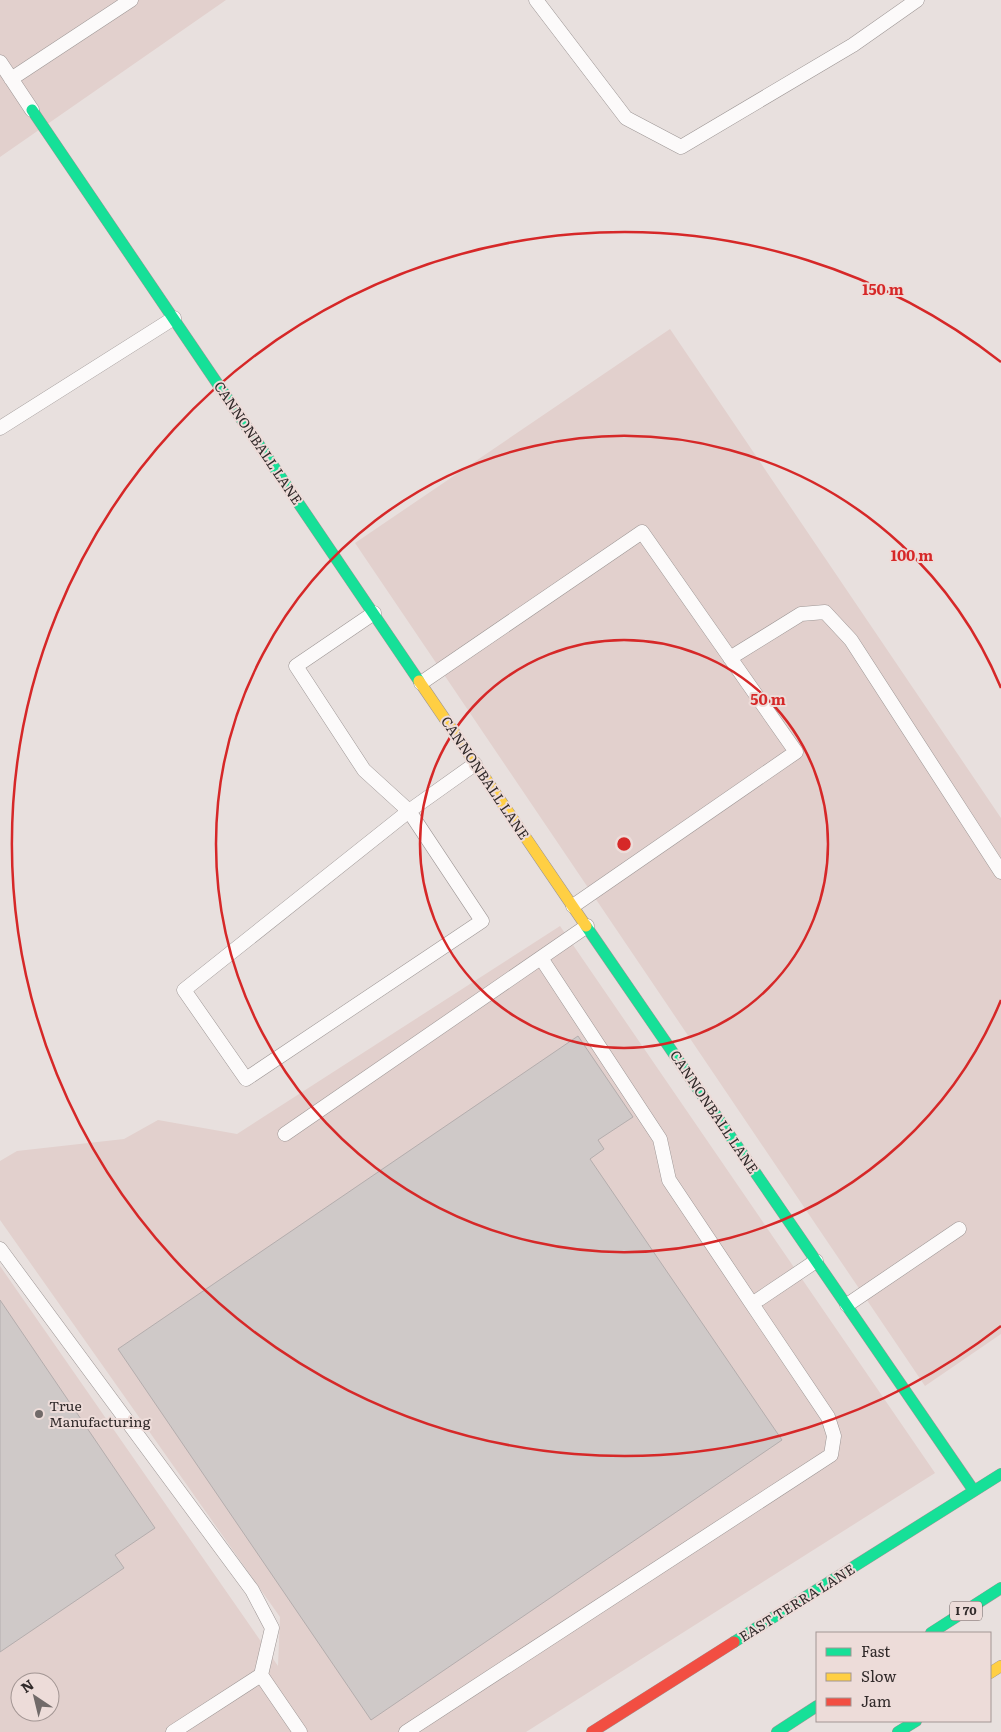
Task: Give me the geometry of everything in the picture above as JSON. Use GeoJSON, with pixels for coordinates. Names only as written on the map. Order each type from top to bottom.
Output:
{"type":"FeatureCollection","features":[{"type":"Feature","properties":{"kind":"main road","name":"CANNONBALL LANE"},"geometry":{"type":"LineString","coordinates":[[32,110],[475,764],[974,1491]]}},
{"type":"Feature","properties":{"kind":"main road","name":"EAST TERRA LANE"},"geometry":{"type":"LineString","coordinates":[[592,1732],[1001,1474]]}},
{"type":"Feature","properties":{"kind":"main road","name":"I 70"},"geometry":{"type":"LineString","coordinates":[[933,1632],[1001,1588]]}},
{"type":"Feature","properties":{"kind":"main road"},"geometry":{"type":"LineString","coordinates":[[777,1732],[816,1707]]}},
{"type":"Feature","properties":{"kind":"main road"},"geometry":{"type":"LineString","coordinates":[[898,1732],[914,1722]]}},
{"type":"Feature","properties":{"kind":"lane"},"geometry":{"type":"LineString","coordinates":[[11,79],[130,0]]}},
{"type":"Feature","properties":{"kind":"lane"},"geometry":{"type":"LineString","coordinates":[[536,0],[626,118],[681,147],[853,45],[918,0]]}},
{"type":"Feature","properties":{"kind":"lane","name":"CANNONBALL LANE"},"geometry":{"type":"LineString","coordinates":[[0,62],[32,110]]}},
{"type":"Feature","properties":{"kind":"lane"},"geometry":{"type":"LineString","coordinates":[[0,428],[174,318]]}},
{"type":"Feature","properties":{"kind":"lane"},"geometry":{"type":"LineString","coordinates":[[421,683],[642,532],[796,752],[573,906]]}},
{"type":"Feature","properties":{"kind":"lane"},"geometry":{"type":"LineString","coordinates":[[730,658],[801,614],[824,612],[851,640],[1001,872]]}},
{"type":"Feature","properties":{"kind":"lane"},"geometry":{"type":"LineString","coordinates":[[374,614],[296,666],[364,770],[409,811],[482,921],[246,1079],[184,990],[409,811],[475,764]]}},
{"type":"Feature","properties":{"kind":"lane"},"geometry":{"type":"LineString","coordinates":[[285,1134],[587,926]]}},
{"type":"Feature","properties":{"kind":"lane"},"geometry":{"type":"LineString","coordinates":[[406,1732],[412,1726],[831,1455],[834,1436],[828,1417],[669,1180],[660,1139],[541,958]]}},
{"type":"Feature","properties":{"kind":"lane"},"geometry":{"type":"LineString","coordinates":[[847,1305],[959,1229]]}},
{"type":"Feature","properties":{"kind":"lane"},"geometry":{"type":"LineString","coordinates":[[0,1249],[252,1590],[272,1628],[261,1675],[173,1732]]}},
{"type":"Feature","properties":{"kind":"lane"},"geometry":{"type":"LineString","coordinates":[[752,1304],[816,1261]]}},
{"type":"Feature","properties":{"kind":"lane"},"geometry":{"type":"LineString","coordinates":[[261,1675],[300,1732]]}},
{"type":"Feature","properties":{"kind":"shaded area"},"geometry":{"type":"Polygon","coordinates":[[[0,0],[226,0],[0,157],[0,0]]]}},
{"type":"Feature","properties":{"kind":"shaded area"},"geometry":{"type":"Polygon","coordinates":[[[670,329],[1001,818],[1001,1334],[925,1386],[355,543],[670,329]]]}},
{"type":"Feature","properties":{"kind":"shaded area"},"geometry":{"type":"Polygon","coordinates":[[[560,926],[935,1473],[526,1732],[0,1732],[0,1266],[278,1666],[280,1617],[0,1220],[0,1161],[17,1151],[124,1139],[158,1120],[237,1134],[560,926]]]}},
{"type":"Feature","properties":{"kind":"building"},"geometry":{"type":"Polygon","coordinates":[[[578,1036],[633,1117],[598,1140],[604,1149],[590,1159],[782,1440],[371,1720],[118,1349],[578,1036]]]}},
{"type":"Feature","properties":{"kind":"building","name":"True Manufacturing"},"geometry":{"type":"Polygon","coordinates":[[[0,1300],[155,1528],[115,1555],[124,1568],[0,1652],[0,1300]]]}},
{"type":"Feature","properties":{"kind":"traffic: fast"},"geometry":{"type":"LineString","coordinates":[[32,110],[419,681]]}},
{"type":"Feature","properties":{"kind":"traffic: fast"},"geometry":{"type":"LineString","coordinates":[[586,926],[974,1491]]}},
{"type":"Feature","properties":{"kind":"traffic: fast"},"geometry":{"type":"LineString","coordinates":[[734,1642],[1001,1474]]}},
{"type":"Feature","properties":{"kind":"traffic: fast"},"geometry":{"type":"LineString","coordinates":[[933,1632],[1001,1588]]}},
{"type":"Feature","properties":{"kind":"traffic: fast"},"geometry":{"type":"LineString","coordinates":[[777,1732],[816,1707]]}},
{"type":"Feature","properties":{"kind":"traffic: fast"},"geometry":{"type":"LineString","coordinates":[[898,1732],[914,1722]]}},
{"type":"Feature","properties":{"kind":"traffic: slow"},"geometry":{"type":"LineString","coordinates":[[419,681],[586,926]]}},
{"type":"Feature","properties":{"kind":"traffic: slow"},"geometry":{"type":"LineString","coordinates":[[991,1672],[1001,1666]]}},
{"type":"Feature","properties":{"kind":"traffic: jam"},"geometry":{"type":"LineString","coordinates":[[592,1732],[734,1642]]}},
{"type":"Feature","properties":{"kind":"place","name":"True Manufacturing"},"geometry":{"type":"Point","coordinates":[39,1414]}}]}
